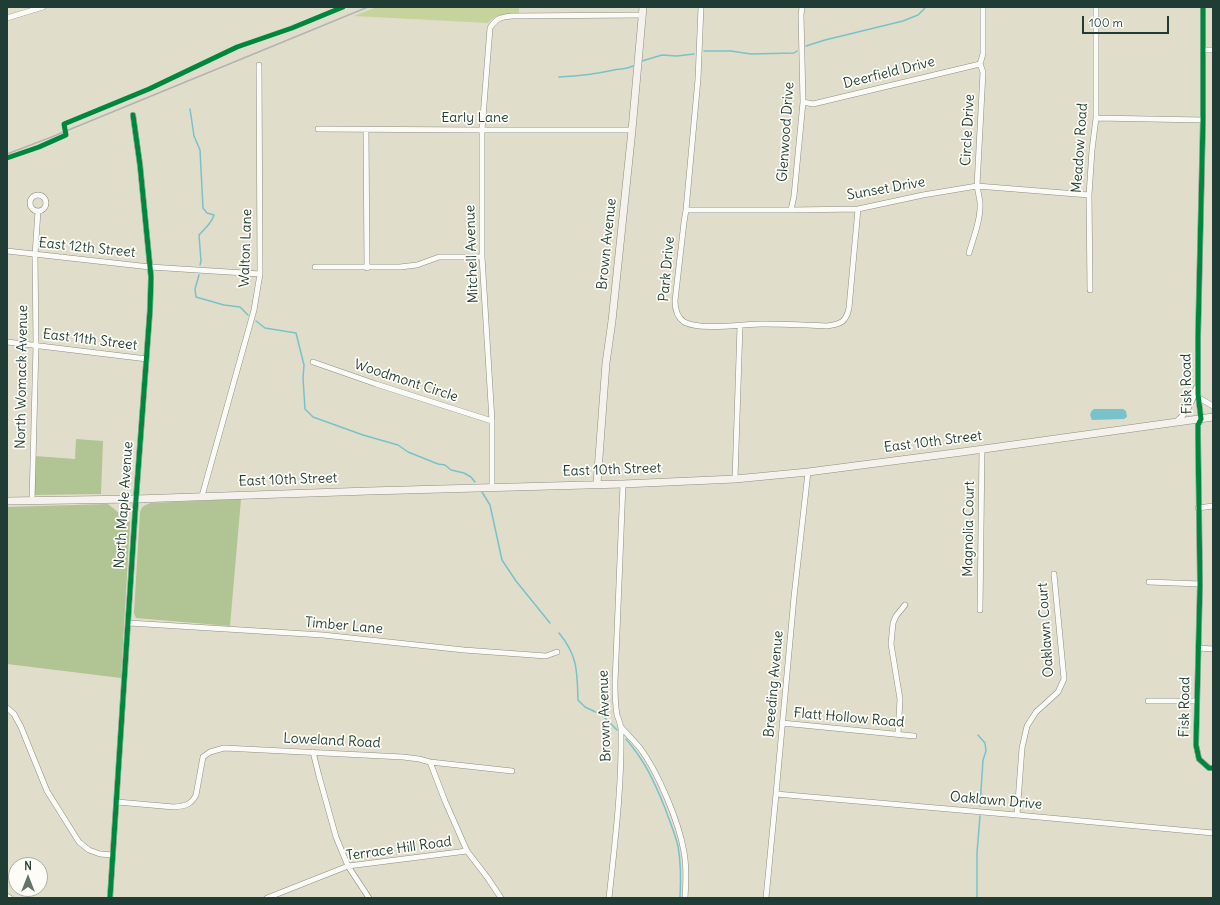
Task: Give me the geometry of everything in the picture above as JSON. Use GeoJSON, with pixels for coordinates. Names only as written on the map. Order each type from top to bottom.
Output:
{"type":"FeatureCollection","features":[{"type":"Feature","properties":{"kind":"main road","name":"Brown Avenue"},"geometry":{"type":"LineString","coordinates":[[597,484],[606,363],[632,130],[642,11]]}},
{"type":"Feature","properties":{"kind":"main road","name":"East 10th Street"},"geometry":{"type":"LineString","coordinates":[[7,501],[136,499],[623,484],[735,479],[808,472],[1213,417]]}},
{"type":"Feature","properties":{"kind":"street"},"geometry":{"type":"LineString","coordinates":[[7,18],[43,7]]}},
{"type":"Feature","properties":{"kind":"street","name":"Park Drive"},"geometry":{"type":"LineString","coordinates":[[701,7],[698,79],[686,210],[674,308],[683,321],[695,326],[740,326]]}},
{"type":"Feature","properties":{"kind":"street","name":"Glenwood Drive"},"geometry":{"type":"LineString","coordinates":[[791,210],[794,196],[803,102],[802,7]]}},
{"type":"Feature","properties":{"kind":"street","name":"Circle Drive"},"geometry":{"type":"LineString","coordinates":[[969,253],[980,215],[980,203],[977,186],[982,72],[980,64],[983,54],[983,7]]}},
{"type":"Feature","properties":{"kind":"street","name":"Meadow Road"},"geometry":{"type":"LineString","coordinates":[[1090,290],[1089,195],[1096,118],[1096,7]]}},
{"type":"Feature","properties":{"kind":"street","name":"Fisk Road"},"geometry":{"type":"LineString","coordinates":[[1203,7],[1203,120],[1198,380],[1201,419],[1198,425],[1200,584],[1196,745],[1199,759],[1209,768],[1213,768]]}},
{"type":"Feature","properties":{"kind":"street","name":"Mitchell Avenue"},"geometry":{"type":"LineString","coordinates":[[492,487],[492,421],[482,257],[482,130],[490,28],[494,22],[502,17],[642,11]]}},
{"type":"Feature","properties":{"kind":"street"},"geometry":{"type":"LineString","coordinates":[[1203,50],[1213,50]]}},
{"type":"Feature","properties":{"kind":"street","name":"Deerfield Drive"},"geometry":{"type":"LineString","coordinates":[[803,102],[813,104],[980,64]]}},
{"type":"Feature","properties":{"kind":"street","name":"Walton Lane"},"geometry":{"type":"LineString","coordinates":[[202,496],[254,310],[260,274],[259,65]]}},
{"type":"Feature","properties":{"kind":"street","name":"North Maple Avenue"},"geometry":{"type":"LineString","coordinates":[[110,898],[150,310],[150,267],[140,165],[133,115]]}},
{"type":"Feature","properties":{"kind":"street"},"geometry":{"type":"LineString","coordinates":[[1096,118],[1203,120]]}},
{"type":"Feature","properties":{"kind":"street","name":"Early Lane"},"geometry":{"type":"LineString","coordinates":[[318,129],[632,130]]}},
{"type":"Feature","properties":{"kind":"street"},"geometry":{"type":"LineString","coordinates":[[366,130],[367,268]]}},
{"type":"Feature","properties":{"kind":"street","name":"Sunset Drive"},"geometry":{"type":"LineString","coordinates":[[686,210],[858,209],[923,195],[977,186],[1089,195]]}},
{"type":"Feature","properties":{"kind":"street"},"geometry":{"type":"LineString","coordinates":[[735,479],[740,326],[762,324],[827,326],[836,325],[843,322],[847,316],[849,308],[858,209]]}},
{"type":"Feature","properties":{"kind":"street","name":"North Womack Avenue"},"geometry":{"type":"LineString","coordinates":[[32,500],[36,345],[35,255],[38,211]]}},
{"type":"Feature","properties":{"kind":"street","name":"East 12th Street"},"geometry":{"type":"LineString","coordinates":[[7,251],[150,267],[260,274]]}},
{"type":"Feature","properties":{"kind":"street"},"geometry":{"type":"LineString","coordinates":[[315,268],[400,268],[417,265],[439,257],[482,257]]}},
{"type":"Feature","properties":{"kind":"street","name":"East 11th Street"},"geometry":{"type":"LineString","coordinates":[[7,342],[147,359]]}},
{"type":"Feature","properties":{"kind":"street","name":"Woodmont Circle"},"geometry":{"type":"LineString","coordinates":[[313,362],[391,389],[492,421]]}},
{"type":"Feature","properties":{"kind":"street"},"geometry":{"type":"LineString","coordinates":[[1175,422],[1183,416],[1191,404],[1198,380]]}},
{"type":"Feature","properties":{"kind":"street"},"geometry":{"type":"LineString","coordinates":[[1199,398],[1213,406]]}},
{"type":"Feature","properties":{"kind":"street","name":"Magnolia Court"},"geometry":{"type":"LineString","coordinates":[[980,610],[982,449]]}},
{"type":"Feature","properties":{"kind":"street","name":"Breeding Avenue"},"geometry":{"type":"LineString","coordinates":[[766,898],[794,597],[808,472]]}},
{"type":"Feature","properties":{"kind":"street","name":"Brown Avenue"},"geometry":{"type":"LineString","coordinates":[[609,898],[619,795],[621,727],[615,703],[615,682],[623,484]]}},
{"type":"Feature","properties":{"kind":"street"},"geometry":{"type":"LineString","coordinates":[[1198,508],[1213,506]]}},
{"type":"Feature","properties":{"kind":"street","name":"Oaklawn Court"},"geometry":{"type":"LineString","coordinates":[[1017,815],[1022,748],[1027,726],[1036,712],[1058,692],[1064,678],[1054,574]]}},
{"type":"Feature","properties":{"kind":"street"},"geometry":{"type":"LineString","coordinates":[[1149,582],[1200,584]]}},
{"type":"Feature","properties":{"kind":"street"},"geometry":{"type":"LineString","coordinates":[[898,734],[900,699],[891,644],[893,623],[896,616],[905,605]]}},
{"type":"Feature","properties":{"kind":"street","name":"Timber Lane"},"geometry":{"type":"LineString","coordinates":[[129,623],[323,635],[464,650],[546,656],[557,652]]}},
{"type":"Feature","properties":{"kind":"street"},"geometry":{"type":"LineString","coordinates":[[1198,648],[1213,649]]}},
{"type":"Feature","properties":{"kind":"street"},"geometry":{"type":"LineString","coordinates":[[1148,701],[1197,701]]}},
{"type":"Feature","properties":{"kind":"street"},"geometry":{"type":"LineString","coordinates":[[7,708],[14,714],[21,727],[47,791],[79,842],[89,850],[100,854],[113,855]]}},
{"type":"Feature","properties":{"kind":"street","name":"Flatt Hollow Road"},"geometry":{"type":"LineString","coordinates":[[782,723],[914,736]]}},
{"type":"Feature","properties":{"kind":"street"},"geometry":{"type":"LineString","coordinates":[[621,727],[640,748],[667,798],[684,852],[686,874],[685,898]]}},
{"type":"Feature","properties":{"kind":"street","name":"Loweland Road"},"geometry":{"type":"LineString","coordinates":[[117,802],[174,807],[189,804],[196,795],[203,757],[210,752],[224,748],[403,757],[430,762],[512,770]]}},
{"type":"Feature","properties":{"kind":"street"},"geometry":{"type":"LineString","coordinates":[[314,752],[336,838],[348,866],[369,898]]}},
{"type":"Feature","properties":{"kind":"street"},"geometry":{"type":"LineString","coordinates":[[430,762],[467,851],[501,898]]}},
{"type":"Feature","properties":{"kind":"street","name":"Oaklawn Drive"},"geometry":{"type":"LineString","coordinates":[[776,794],[1213,833]]}},
{"type":"Feature","properties":{"kind":"street","name":"Terrace Hill Road"},"geometry":{"type":"LineString","coordinates":[[267,898],[348,866],[467,851]]}},
{"type":"Feature","properties":{"kind":"green space"},"geometry":{"type":"Polygon","coordinates":[[[377,7],[519,7],[519,14],[506,14],[498,16],[488,23],[354,16],[377,7]]]}},
{"type":"Feature","properties":{"kind":"green space"},"geometry":{"type":"Polygon","coordinates":[[[76,439],[103,441],[101,494],[34,495],[35,456],[75,459],[76,439]]]}},
{"type":"Feature","properties":{"kind":"green space"},"geometry":{"type":"Polygon","coordinates":[[[241,499],[230,626],[136,618],[134,613],[140,512],[143,507],[151,503],[241,499]]]}},
{"type":"Feature","properties":{"kind":"green space"},"geometry":{"type":"Polygon","coordinates":[[[108,504],[130,522],[121,678],[7,664],[7,507],[108,504]]]}},
{"type":"Feature","properties":{"kind":"water"},"geometry":{"type":"Polygon","coordinates":[[[1094,409],[1123,409],[1126,411],[1127,417],[1124,419],[1092,420],[1090,414],[1094,409]]]}},
{"type":"Feature","properties":{"kind":"waterway"},"geometry":{"type":"LineString","coordinates":[[806,46],[903,21],[918,15],[926,7]]}},
{"type":"Feature","properties":{"kind":"waterway"},"geometry":{"type":"LineString","coordinates":[[704,51],[731,51],[751,54],[794,53],[797,51]]}},
{"type":"Feature","properties":{"kind":"waterway"},"geometry":{"type":"LineString","coordinates":[[642,61],[662,55],[677,56],[694,54]]}},
{"type":"Feature","properties":{"kind":"waterway"},"geometry":{"type":"LineString","coordinates":[[559,77],[594,74],[633,66]]}},
{"type":"Feature","properties":{"kind":"waterway"},"geometry":{"type":"LineString","coordinates":[[190,109],[194,136],[200,150],[203,208],[207,213],[214,215],[210,223],[199,235],[200,265]]}},
{"type":"Feature","properties":{"kind":"waterway"},"geometry":{"type":"LineString","coordinates":[[199,275],[195,289],[196,297],[224,305],[240,307],[248,315]]}},
{"type":"Feature","properties":{"kind":"waterway"},"geometry":{"type":"LineString","coordinates":[[256,321],[265,328],[296,333],[304,365],[303,378],[305,409],[313,417],[363,435],[398,445],[408,452],[438,464],[445,465],[451,470],[464,473],[471,477],[475,482]]}},
{"type":"Feature","properties":{"kind":"waterway"},"geometry":{"type":"LineString","coordinates":[[482,492],[490,505],[502,560],[516,581],[550,623]]}},
{"type":"Feature","properties":{"kind":"waterway"},"geometry":{"type":"LineString","coordinates":[[559,633],[570,649],[575,664],[577,672],[578,700],[585,707],[602,715],[617,730]]}},
{"type":"Feature","properties":{"kind":"waterway"},"geometry":{"type":"LineString","coordinates":[[978,735],[985,743],[986,751],[983,760],[980,806]]}},
{"type":"Feature","properties":{"kind":"waterway"},"geometry":{"type":"LineString","coordinates":[[626,739],[639,755],[653,780],[674,831],[680,859],[680,898]]}},
{"type":"Feature","properties":{"kind":"waterway"},"geometry":{"type":"LineString","coordinates":[[977,898],[977,853],[980,816]]}},
{"type":"Feature","properties":{"kind":"railway"},"geometry":{"type":"LineString","coordinates":[[7,154],[368,7]]}},
{"type":"Feature","properties":{"kind":"cycle path"},"geometry":{"type":"LineString","coordinates":[[7,158],[39,147],[66,135],[64,124],[149,89],[237,47],[292,28],[343,7]]}},
{"type":"Feature","properties":{"kind":"cycle path"},"geometry":{"type":"LineString","coordinates":[[1203,7],[1203,120],[1198,337],[1198,394],[1201,419],[1198,425],[1200,584],[1196,745],[1199,759],[1209,768],[1213,768]]}},
{"type":"Feature","properties":{"kind":"cycle path"},"geometry":{"type":"LineString","coordinates":[[110,898],[151,277],[140,165],[133,115]]}}]}
